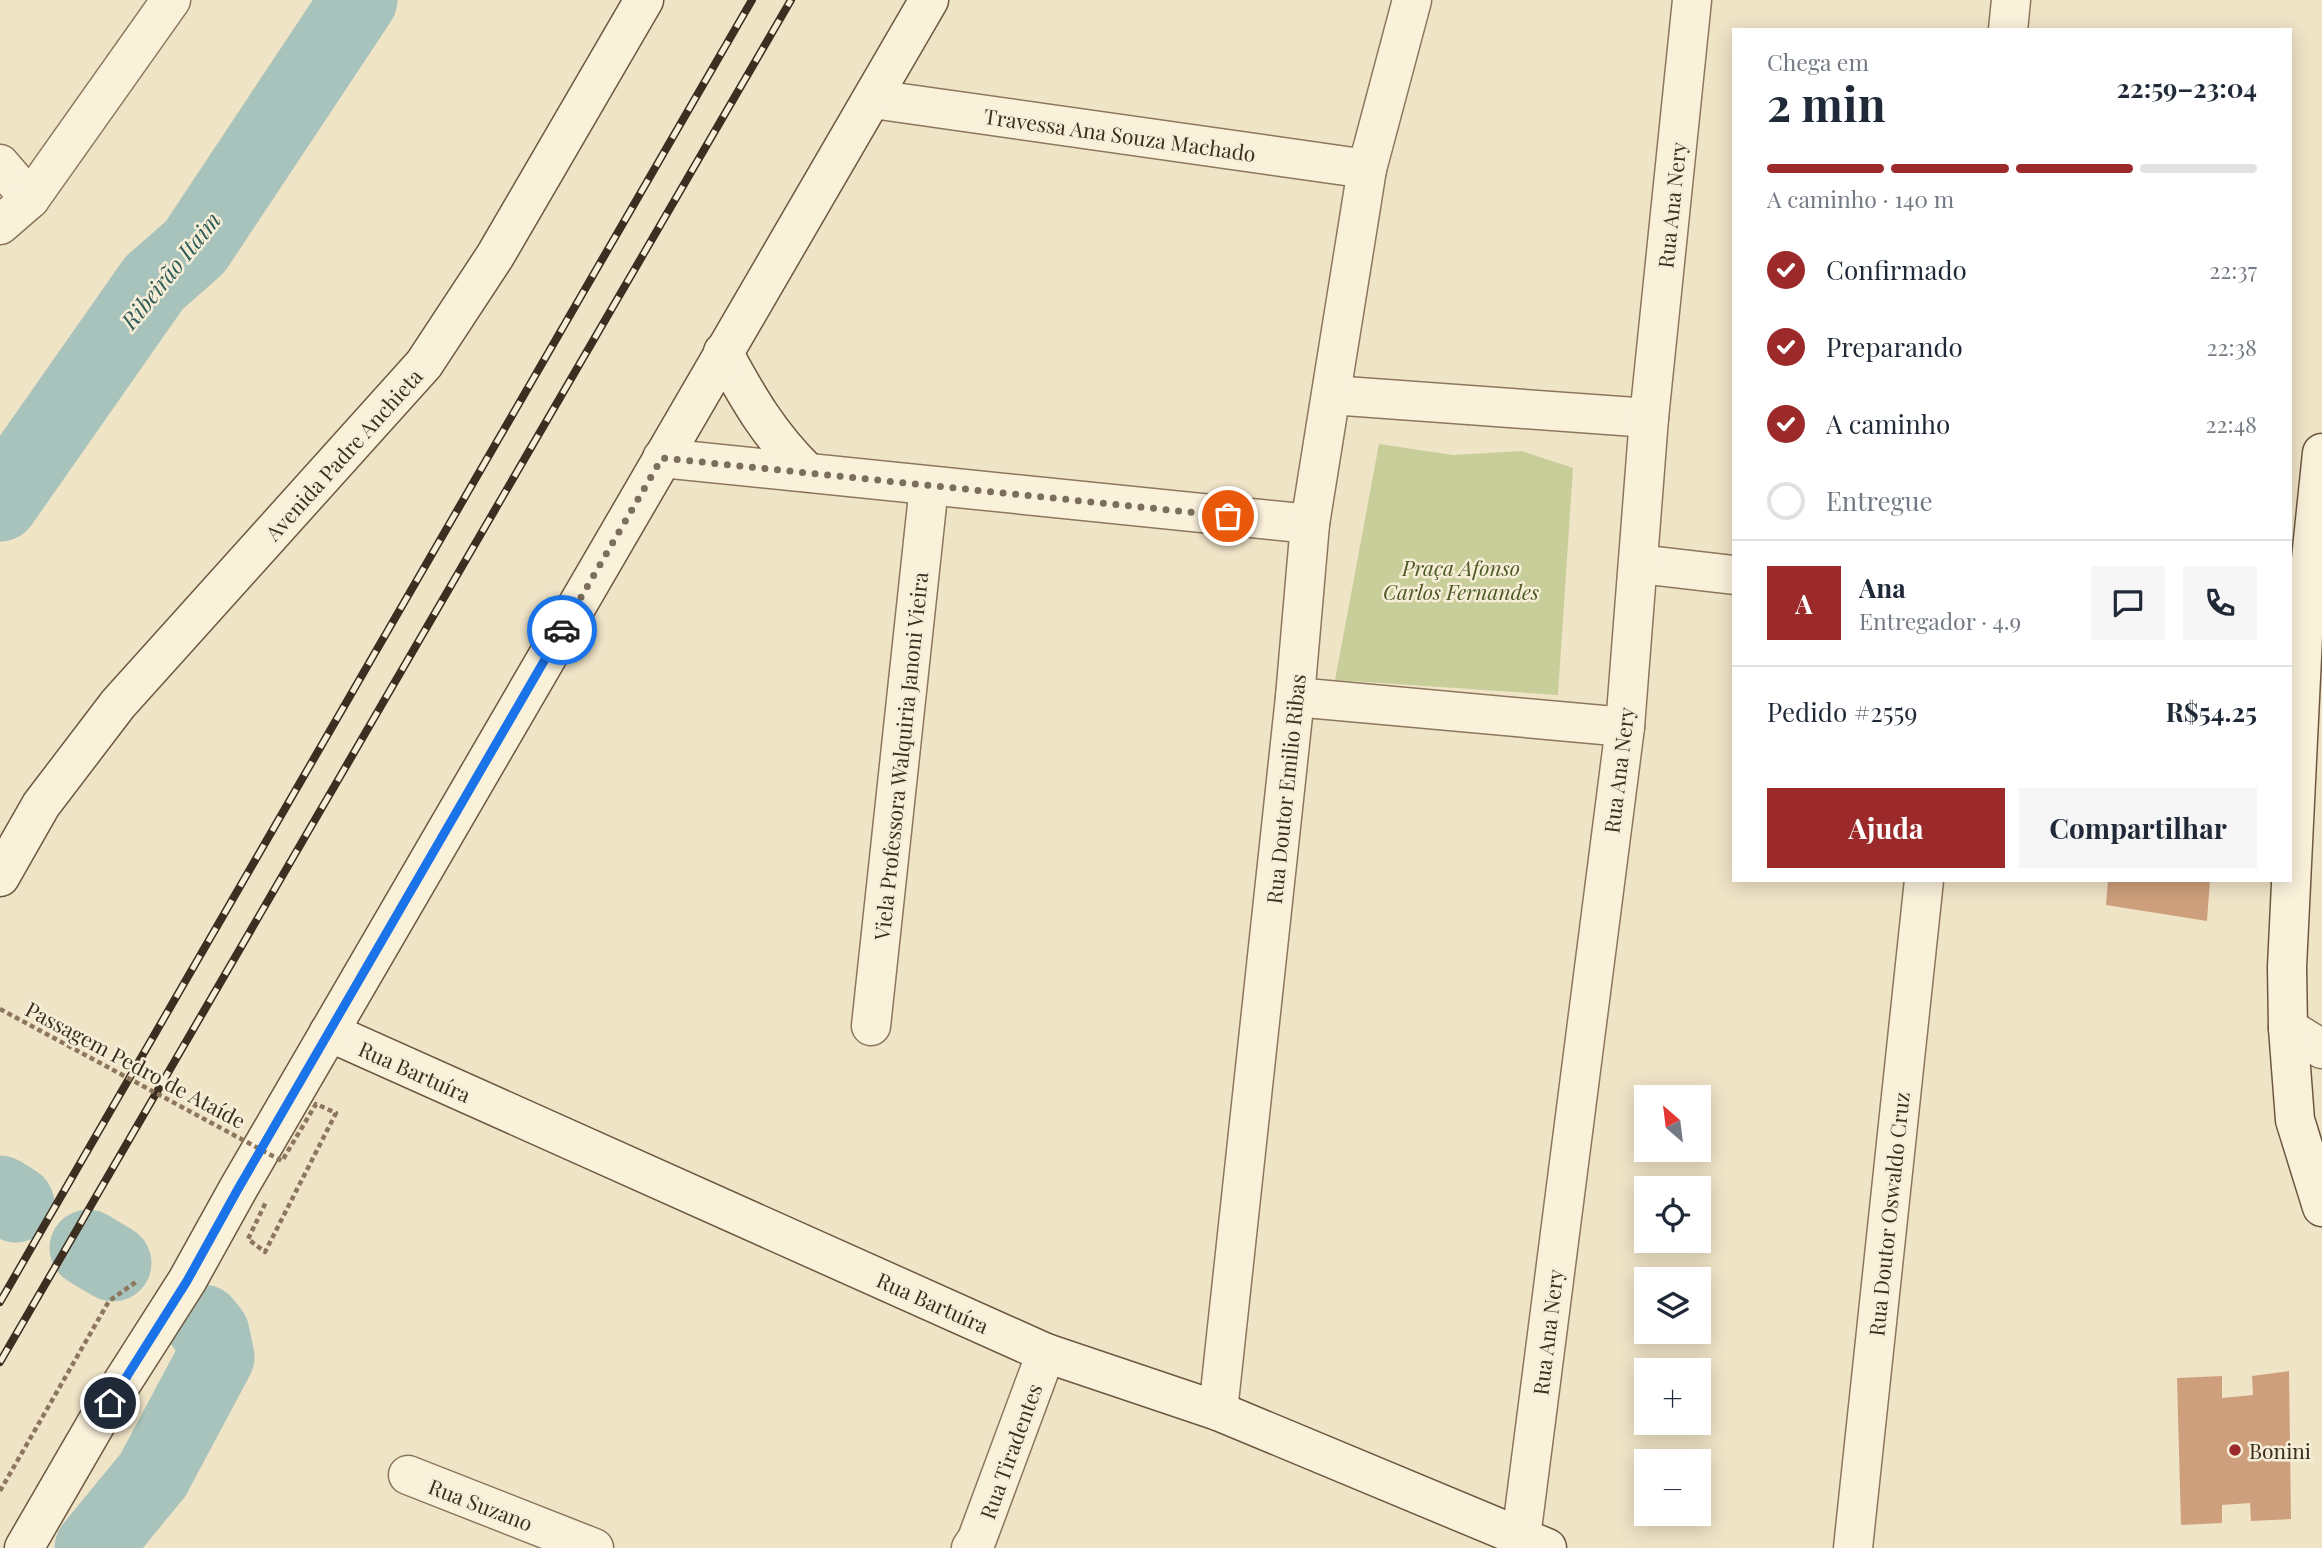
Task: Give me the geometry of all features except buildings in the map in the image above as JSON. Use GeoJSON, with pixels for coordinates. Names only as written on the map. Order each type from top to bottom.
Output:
{"type":"FeatureCollection","features":[{"type":"Feature","properties":{"kind":"street"},"geometry":{"type":"LineString","coordinates":[[0,225],[30,199],[171,0]]}},
{"type":"Feature","properties":{"kind":"street","name":"Avenida Padre Anchieta"},"geometry":{"type":"LineString","coordinates":[[0,877],[41,805],[118,704],[424,364],[495,256],[644,0]]}},
{"type":"Feature","properties":{"kind":"street"},"geometry":{"type":"LineString","coordinates":[[24,1548],[97,1422],[187,1281],[929,0]]}},
{"type":"Feature","properties":{"kind":"street","name":"Rua Doutor Emilio Ribas"},"geometry":{"type":"LineString","coordinates":[[1217,1411],[1295,697],[1310,524],[1367,169],[1412,0]]}},
{"type":"Feature","properties":{"kind":"street","name":"Rua Ana Nery"},"geometry":{"type":"LineString","coordinates":[[1534,1542],[1625,727],[1649,418],[1692,0]]}},
{"type":"Feature","properties":{"kind":"street"},"geometry":{"type":"LineString","coordinates":[[2008,28],[2011,0]]}},
{"type":"Feature","properties":{"kind":"street","name":"Travessa Ana Souza Machado"},"geometry":{"type":"LineString","coordinates":[[873,99],[1367,169]]}},
{"type":"Feature","properties":{"kind":"street"},"geometry":{"type":"LineString","coordinates":[[0,164],[30,199]]}},
{"type":"Feature","properties":{"kind":"street"},"geometry":{"type":"LineString","coordinates":[[723,352],[762,420],[783,448],[807,472]]}},
{"type":"Feature","properties":{"kind":"street"},"geometry":{"type":"LineString","coordinates":[[1331,395],[1649,418]]}},
{"type":"Feature","properties":{"kind":"street"},"geometry":{"type":"LineString","coordinates":[[2292,876],[2305,639],[2322,453]]}},
{"type":"Feature","properties":{"kind":"street"},"geometry":{"type":"LineString","coordinates":[[662,458],[1310,524]]}},
{"type":"Feature","properties":{"kind":"street","name":"Viela Professora Walquiria Janoni Vieira"},"geometry":{"type":"LineString","coordinates":[[871,1026],[929,486]]}},
{"type":"Feature","properties":{"kind":"street"},"geometry":{"type":"LineString","coordinates":[[1639,564],[1732,575]]}},
{"type":"Feature","properties":{"kind":"street"},"geometry":{"type":"LineString","coordinates":[[1295,697],[1625,727]]}},
{"type":"Feature","properties":{"kind":"street","name":"Rua Doutor Oswaldo Cruz"},"geometry":{"type":"LineString","coordinates":[[1853,1548],[1924,882]]}},
{"type":"Feature","properties":{"kind":"street"},"geometry":{"type":"LineString","coordinates":[[2292,882],[2287,967],[2288,1028],[2295,1120],[2322,1207]]}},
{"type":"Feature","properties":{"kind":"street"},"geometry":{"type":"LineString","coordinates":[[2288,1028],[2322,1049]]}},
{"type":"Feature","properties":{"kind":"street","name":"Rua Bartuíra"},"geometry":{"type":"LineString","coordinates":[[329,1032],[1046,1353],[1217,1411],[1534,1542]]}},
{"type":"Feature","properties":{"kind":"street","name":"Rua Tiradentes"},"geometry":{"type":"LineString","coordinates":[[971,1548],[977,1539],[1046,1353]]}},
{"type":"Feature","properties":{"kind":"street","name":"Rua Suzano"},"geometry":{"type":"LineString","coordinates":[[408,1475],[594,1548]]}},
{"type":"Feature","properties":{"kind":"path","name":"Passagem Pedro de Ataíde"},"geometry":{"type":"LineString","coordinates":[[0,1009],[282,1161],[316,1104],[336,1113],[265,1252],[247,1239],[266,1202]]}},
{"type":"Feature","properties":{"kind":"green space","name":"Praça Afonso Carlos Fernandes"},"geometry":{"type":"Polygon","coordinates":[[[1379,444],[1453,455],[1522,451],[1573,468],[1558,695],[1335,680],[1379,444]]]}},
{"type":"Feature","properties":{"kind":"waterway","name":"Ribeirão Itaim"},"geometry":{"type":"LineString","coordinates":[[0,503],[154,283],[195,247],[359,0]]}},
{"type":"Feature","properties":{"kind":"waterway","name":"Ribeirão Itaim"},"geometry":{"type":"LineString","coordinates":[[0,1194],[16,1204]]}},
{"type":"Feature","properties":{"kind":"waterway","name":"Ribeirão Itaim"},"geometry":{"type":"LineString","coordinates":[[88,1248],[113,1263]]}},
{"type":"Feature","properties":{"kind":"waterway","name":"Ribeirão Itaim"},"geometry":{"type":"LineString","coordinates":[[93,1548],[153,1475],[216,1357],[211,1333],[203,1323]]}},
{"type":"Feature","properties":{"kind":"railway"},"geometry":{"type":"LineString","coordinates":[[0,1302],[752,0]]}},
{"type":"Feature","properties":{"kind":"railway"},"geometry":{"type":"LineString","coordinates":[[0,1362],[791,0]]}},
{"type":"Feature","properties":{"kind":"way so far"},"geometry":{"type":"LineString","coordinates":[[562,630],[662,458],[1228,516]]}},
{"type":"Feature","properties":{"kind":"place","name":"Bonini"},"geometry":{"type":"Point","coordinates":[2235,1450]}},
{"type":"Feature","properties":{"kind":"route"},"geometry":{"type":"LineString","coordinates":[[110,1403],[187,1281],[562,630]]}}]}
